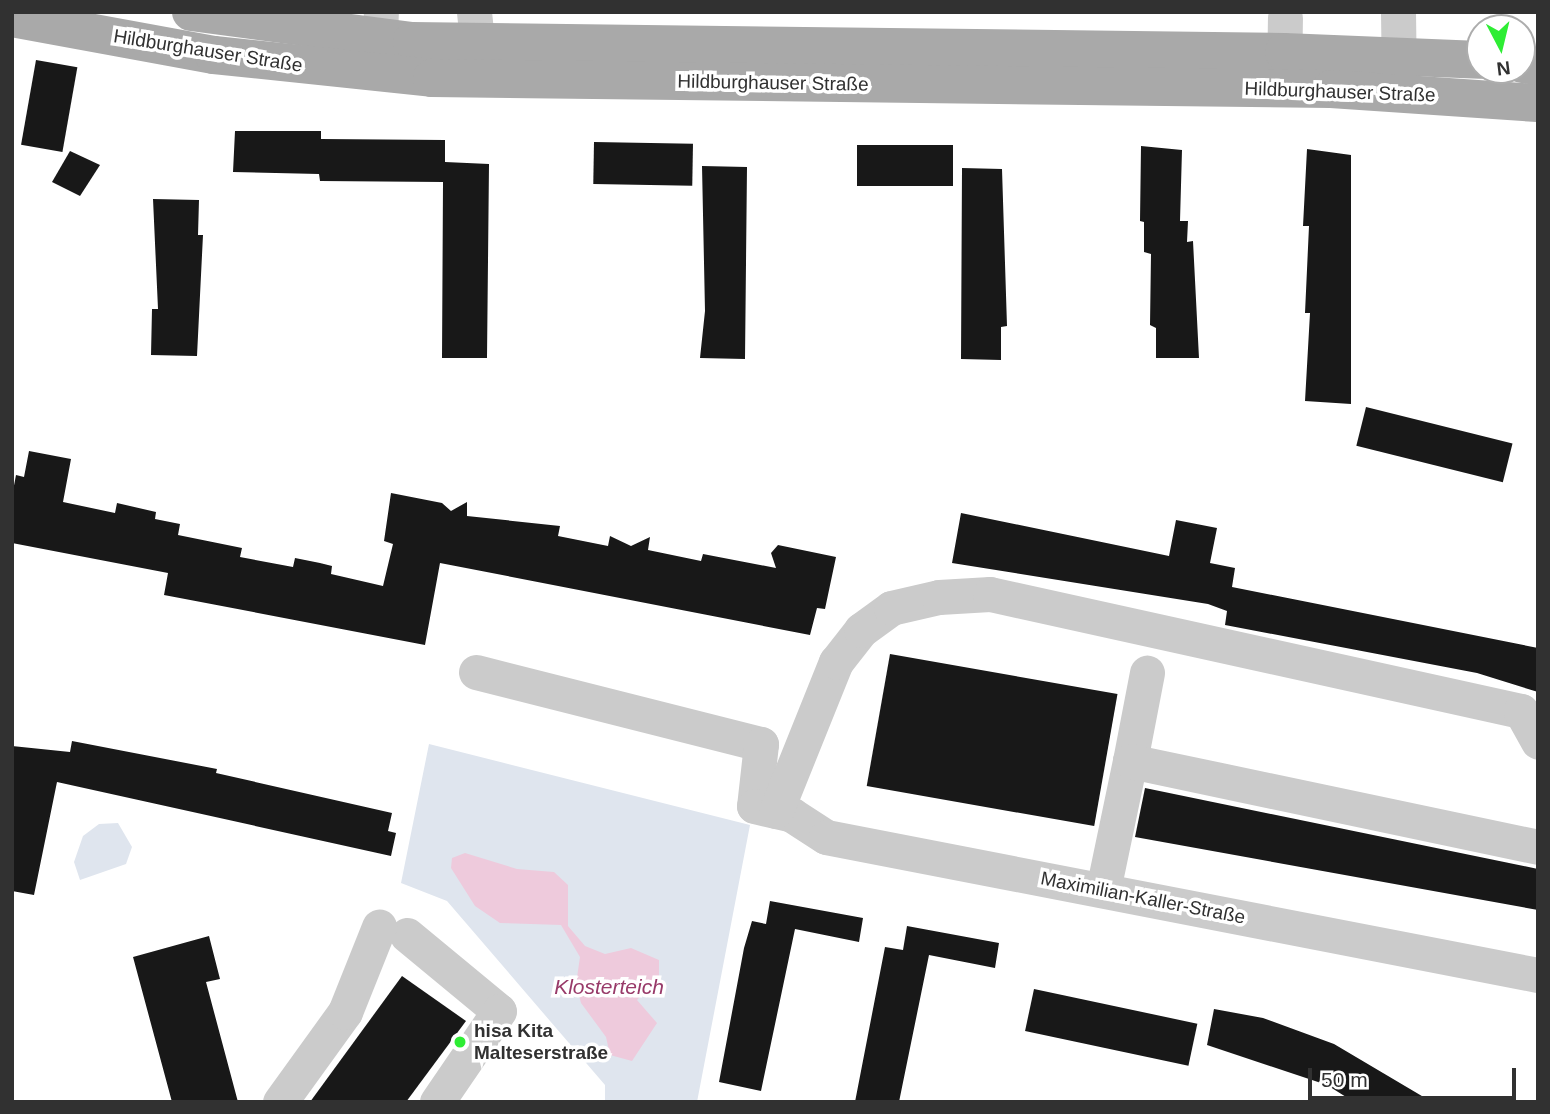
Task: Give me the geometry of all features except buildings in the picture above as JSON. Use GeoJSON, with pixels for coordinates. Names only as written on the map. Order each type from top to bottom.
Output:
{"type":"FeatureCollection","features":[{"type":"Feature","properties":{"kind":"main road","name":"Hildburghauser Straße"},"geometry":{"type":"LineString","coordinates":[[191,12],[769,46],[1284,53],[1399,74],[1466,77]]}},
{"type":"Feature","properties":{"kind":"main road","name":"Hildburghauser Straße"},"geometry":{"type":"LineString","coordinates":[[12,18],[215,55],[432,78],[768,83],[1284,53]]}},
{"type":"Feature","properties":{"kind":"main road","name":"Hildburghauser Straße"},"geometry":{"type":"LineString","coordinates":[[1399,74],[1466,62]]}},
{"type":"Feature","properties":{"kind":"street"},"geometry":{"type":"LineString","coordinates":[[1398,12],[1399,74]]}},
{"type":"Feature","properties":{"kind":"street"},"geometry":{"type":"LineString","coordinates":[[768,83],[769,46]]}},
{"type":"Feature","properties":{"kind":"street"},"geometry":{"type":"LineString","coordinates":[[774,811],[836,662],[861,630],[891,608],[939,597],[990,594],[1521,711],[1538,742]]}},
{"type":"Feature","properties":{"kind":"street"},"geometry":{"type":"LineString","coordinates":[[476,672],[761,744],[774,811]]}},
{"type":"Feature","properties":{"kind":"street"},"geometry":{"type":"LineString","coordinates":[[1103,890],[1147,673]]}},
{"type":"Feature","properties":{"kind":"street"},"geometry":{"type":"LineString","coordinates":[[1130,761],[1538,847]]}},
{"type":"Feature","properties":{"kind":"street","name":"Maximilian-Kaller-Straße"},"geometry":{"type":"LineString","coordinates":[[774,811],[826,837],[1538,975]]}},
{"type":"Feature","properties":{"kind":"street"},"geometry":{"type":"LineString","coordinates":[[280,1102],[345,1013],[393,931],[499,1011],[437,1102]]}},
{"type":"Feature","properties":{"kind":"shaded area"},"geometry":{"type":"Polygon","coordinates":[[[429,744],[750,825],[697,1102],[605,1102],[605,1085],[447,901],[401,883],[429,744]]]}},
{"type":"Feature","properties":{"kind":"shaded area"},"geometry":{"type":"Polygon","coordinates":[[[118,823],[132,847],[126,864],[80,880],[74,862],[83,836],[99,824],[118,823]]]}},
{"type":"Feature","properties":{"kind":"water","name":"Klosterteich"},"geometry":{"type":"Polygon","coordinates":[[[465,853],[517,869],[554,872],[568,885],[568,926],[585,946],[605,954],[631,948],[659,960],[659,976],[637,1000],[657,1023],[632,1061],[610,1055],[606,1037],[581,1003],[576,984],[580,957],[561,925],[500,923],[475,906],[451,868],[452,858],[465,853]]]}},
{"type":"Feature","properties":{"kind":"place","name":"hisa Kita Malteserstraße"},"geometry":{"type":"Point","coordinates":[460,1042]}}]}
